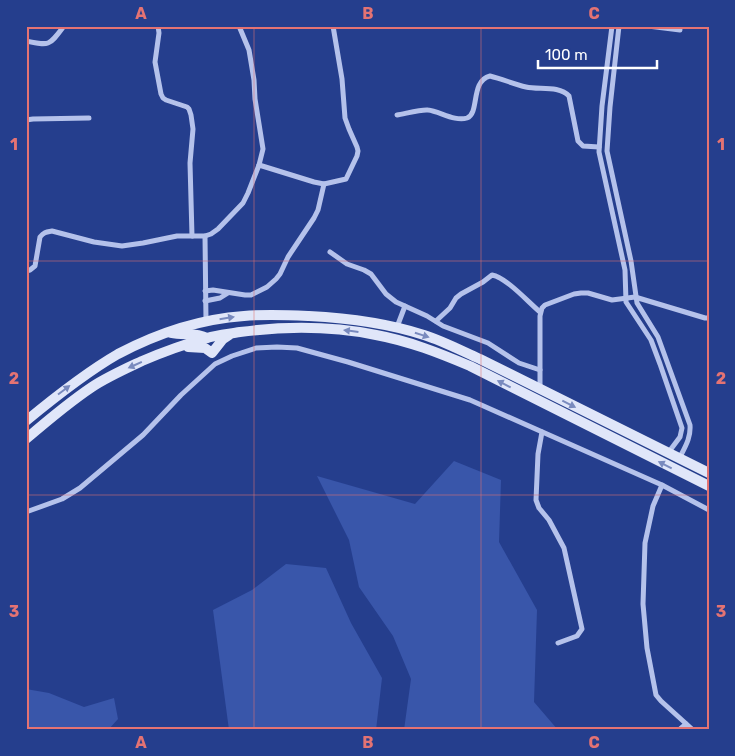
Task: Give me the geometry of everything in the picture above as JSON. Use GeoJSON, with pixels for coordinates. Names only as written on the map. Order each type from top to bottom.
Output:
{"type":"FeatureCollection","features":[{"type":"Feature","properties":{"kind":"main road"},"geometry":{"type":"LineString","coordinates":[[26,421],[94,368],[120,353],[170,332],[206,321],[244,316],[274,314],[335,317],[362,320],[425,335],[480,359],[709,473]]}},
{"type":"Feature","properties":{"kind":"main road"},"geometry":{"type":"LineString","coordinates":[[26,439],[61,409],[92,387],[124,369],[154,356],[207,338],[269,328],[336,329],[377,335],[423,348],[470,366],[709,486]]}},
{"type":"Feature","properties":{"kind":"main road"},"geometry":{"type":"LineString","coordinates":[[170,332],[179,335],[193,334],[207,338]]}},
{"type":"Feature","properties":{"kind":"main road"},"geometry":{"type":"LineString","coordinates":[[180,347],[205,348],[212,353],[223,339],[230,334]]}},
{"type":"Feature","properties":{"kind":"street"},"geometry":{"type":"LineString","coordinates":[[26,41],[42,45],[48,43],[54,39],[64,26]]}},
{"type":"Feature","properties":{"kind":"street"},"geometry":{"type":"LineString","coordinates":[[158,26],[159,33],[155,62],[162,98],[187,107],[191,115],[193,129],[190,163],[192,236]]}},
{"type":"Feature","properties":{"kind":"street"},"geometry":{"type":"LineString","coordinates":[[26,271],[35,266],[40,237],[46,232],[52,231],[100,243],[122,246],[177,236],[205,236],[218,229],[243,203],[259,165],[263,149],[249,50],[239,26]]}},
{"type":"Feature","properties":{"kind":"street"},"geometry":{"type":"LineString","coordinates":[[259,165],[324,184],[346,179],[358,156],[358,151],[346,118],[334,26]]}},
{"type":"Feature","properties":{"kind":"street"},"geometry":{"type":"LineString","coordinates":[[612,26],[599,148],[625,270],[626,297],[629,306],[651,340],[682,428],[680,437],[668,453]]}},
{"type":"Feature","properties":{"kind":"street"},"geometry":{"type":"LineString","coordinates":[[619,26],[613,72],[607,150],[631,261],[635,297],[642,313],[658,337],[690,425],[689,439],[679,459]]}},
{"type":"Feature","properties":{"kind":"street"},"geometry":{"type":"LineString","coordinates":[[648,26],[680,30]]}},
{"type":"Feature","properties":{"kind":"street"},"geometry":{"type":"LineString","coordinates":[[397,115],[427,109],[445,116],[468,117],[472,113],[480,83],[490,76],[526,87],[566,92],[569,96],[578,140],[583,146],[599,148]]}},
{"type":"Feature","properties":{"kind":"street"},"geometry":{"type":"LineString","coordinates":[[26,120],[89,118]]}},
{"type":"Feature","properties":{"kind":"street"},"geometry":{"type":"LineString","coordinates":[[205,291],[213,290],[251,295],[267,288],[280,274],[314,218],[318,210],[324,184]]}},
{"type":"Feature","properties":{"kind":"street"},"geometry":{"type":"LineString","coordinates":[[205,236],[206,321]]}},
{"type":"Feature","properties":{"kind":"street"},"geometry":{"type":"LineString","coordinates":[[330,252],[347,264],[371,274],[386,294],[396,302],[444,326],[488,343],[519,362],[540,370]]}},
{"type":"Feature","properties":{"kind":"street"},"geometry":{"type":"LineString","coordinates":[[436,321],[450,308],[456,298],[492,275],[503,280],[540,312]]}},
{"type":"Feature","properties":{"kind":"street"},"geometry":{"type":"LineString","coordinates":[[205,301],[220,298],[228,292]]}},
{"type":"Feature","properties":{"kind":"street"},"geometry":{"type":"LineString","coordinates":[[540,389],[540,312],[545,305],[574,294],[588,293],[612,300],[635,297],[709,318]]}},
{"type":"Feature","properties":{"kind":"street"},"geometry":{"type":"LineString","coordinates":[[397,328],[404,306]]}},
{"type":"Feature","properties":{"kind":"street"},"geometry":{"type":"LineString","coordinates":[[207,338],[216,364]]}},
{"type":"Feature","properties":{"kind":"street"},"geometry":{"type":"LineString","coordinates":[[26,512],[62,499],[80,488],[142,435],[181,395],[216,364],[256,348],[278,347],[297,348],[348,362],[470,400],[662,485],[709,510]]}},
{"type":"Feature","properties":{"kind":"street"},"geometry":{"type":"LineString","coordinates":[[542,432],[538,454],[536,500],[564,548],[582,629],[577,636],[558,643]]}},
{"type":"Feature","properties":{"kind":"street"},"geometry":{"type":"LineString","coordinates":[[662,485],[653,506],[645,543],[643,604],[647,648],[656,695],[693,730]]}},
{"type":"Feature","properties":{"kind":"street"},"geometry":{"type":"LineString","coordinates":[[679,730],[686,724]]}},
{"type":"Feature","properties":{"kind":"shaded area"},"geometry":{"type":"Polygon","coordinates":[[[454,461],[501,480],[499,542],[537,610],[534,702],[558,730],[404,730],[411,679],[393,636],[359,587],[349,540],[317,476],[415,504],[454,461]]]}},
{"type":"Feature","properties":{"kind":"shaded area"},"geometry":{"type":"Polygon","coordinates":[[[286,564],[326,568],[351,623],[382,678],[376,730],[229,730],[213,610],[252,590],[286,564]]]}},
{"type":"Feature","properties":{"kind":"shaded area"},"geometry":{"type":"Polygon","coordinates":[[[26,689],[49,693],[84,707],[114,698],[118,719],[108,730],[26,730],[26,689]]]}}]}
